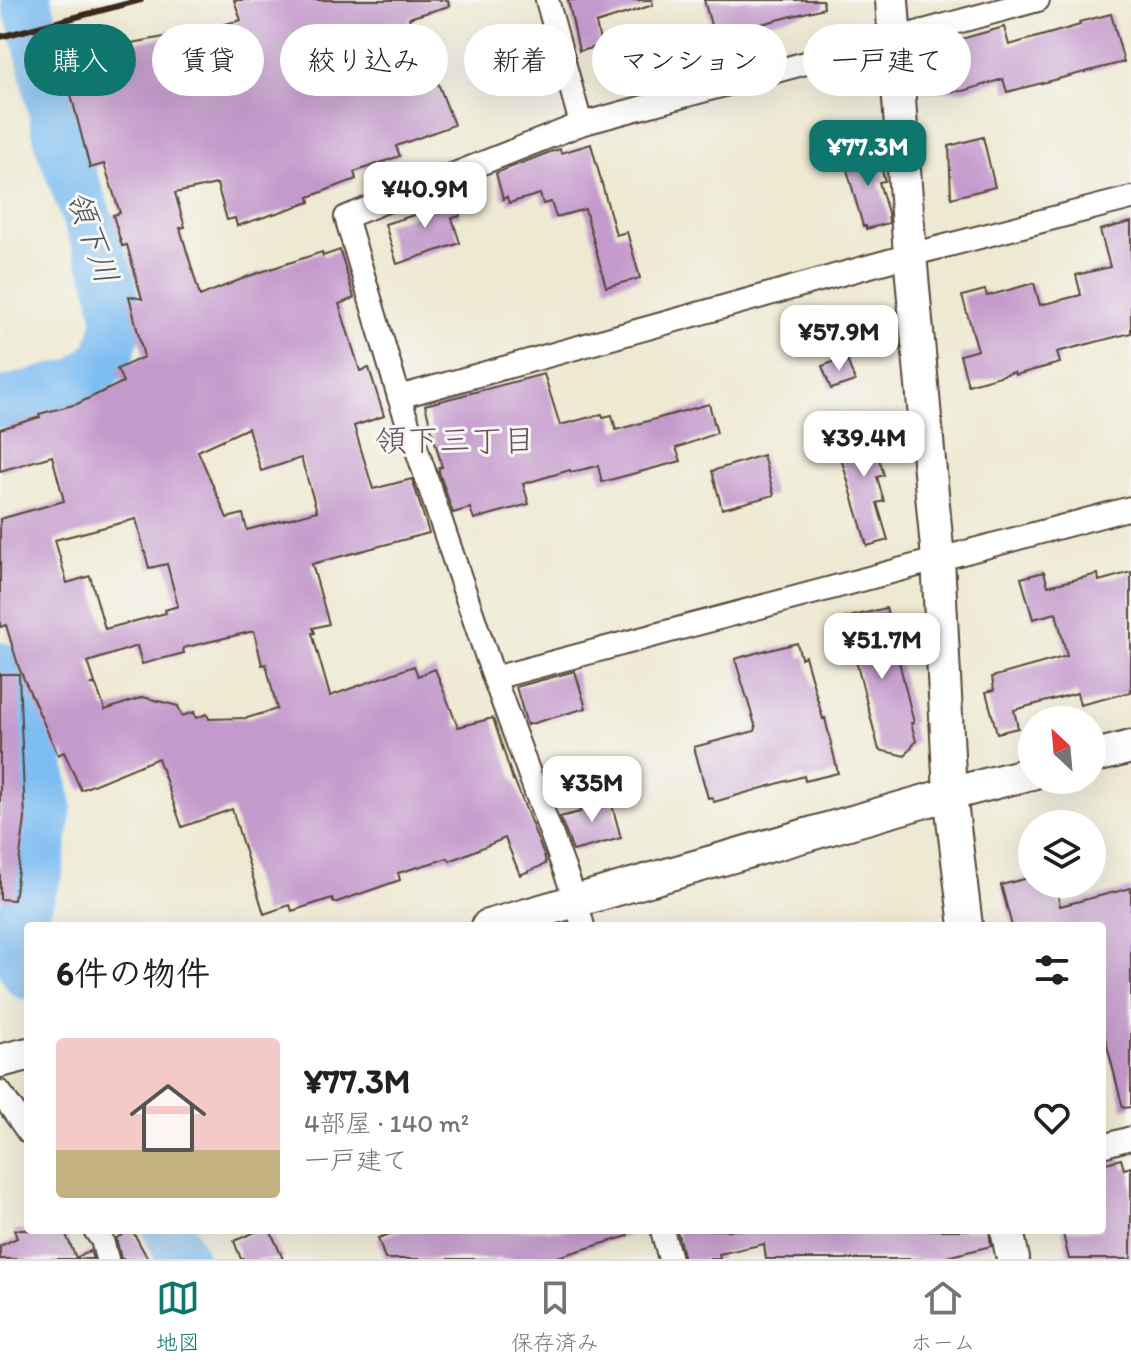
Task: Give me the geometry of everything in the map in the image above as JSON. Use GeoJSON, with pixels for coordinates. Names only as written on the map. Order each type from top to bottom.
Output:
{"type":"FeatureCollection","features":[{"type":"Feature","properties":{"kind":"street"},"geometry":{"type":"LineString","coordinates":[[547,0],[581,124]]}},
{"type":"Feature","properties":{"kind":"street"},"geometry":{"type":"LineString","coordinates":[[892,0],[894,24]]}},
{"type":"Feature","properties":{"kind":"street"},"geometry":{"type":"LineString","coordinates":[[950,24],[1038,0]]}},
{"type":"Feature","properties":{"kind":"street"},"geometry":{"type":"LineString","coordinates":[[580,914],[494,678],[399,397],[346,217],[581,124],[803,64]]}},
{"type":"Feature","properties":{"kind":"street"},"geometry":{"type":"LineString","coordinates":[[899,96],[938,559],[950,794],[966,922]]}},
{"type":"Feature","properties":{"kind":"street"},"geometry":{"type":"LineString","coordinates":[[399,397],[910,255],[1131,198]]}},
{"type":"Feature","properties":{"kind":"street"},"geometry":{"type":"LineString","coordinates":[[494,678],[1131,508]]}},
{"type":"Feature","properties":{"kind":"street"},"geometry":{"type":"LineString","coordinates":[[1106,753],[1131,747]]}},
{"type":"Feature","properties":{"kind":"street"},"geometry":{"type":"LineString","coordinates":[[519,922],[580,914],[950,794],[1018,777]]}},
{"type":"Feature","properties":{"kind":"street"},"geometry":{"type":"LineString","coordinates":[[0,1061],[24,1055]]}},
{"type":"Feature","properties":{"kind":"street"},"geometry":{"type":"LineString","coordinates":[[0,1092],[24,1126]]}},
{"type":"Feature","properties":{"kind":"street"},"geometry":{"type":"LineString","coordinates":[[1106,1145],[1131,1138]]}},
{"type":"Feature","properties":{"kind":"street"},"geometry":{"type":"LineString","coordinates":[[98,1234],[107,1259]]}},
{"type":"Feature","properties":{"kind":"street"},"geometry":{"type":"LineString","coordinates":[[663,1234],[670,1259]]}},
{"type":"Feature","properties":{"kind":"street"},"geometry":{"type":"LineString","coordinates":[[1008,1234],[1013,1259]]}},
{"type":"Feature","properties":{"kind":"building"},"geometry":{"type":"Polygon","coordinates":[[[234,0],[448,0],[449,6],[409,18],[411,24],[280,24],[280,96],[443,96],[454,125],[396,146],[400,156],[354,172],[356,179],[309,197],[310,202],[237,226],[235,218],[227,220],[217,184],[175,193],[185,227],[180,228],[200,296],[322,252],[323,256],[340,250],[354,298],[339,304],[360,371],[369,368],[384,416],[354,426],[373,489],[412,479],[429,533],[312,564],[329,624],[313,628],[315,633],[312,633],[330,696],[414,666],[418,676],[435,669],[458,727],[493,718],[513,780],[545,858],[546,864],[520,875],[505,838],[450,861],[448,858],[398,873],[400,880],[334,903],[332,898],[292,911],[290,905],[264,914],[232,809],[182,827],[158,758],[81,790],[64,752],[58,755],[19,668],[6,625],[0,627],[0,519],[64,501],[52,456],[0,471],[0,429],[77,404],[123,382],[117,369],[144,357],[129,296],[142,299],[127,245],[122,246],[113,215],[120,213],[104,164],[90,168],[71,96],[136,96],[136,42],[152,39],[152,96],[264,96],[264,24],[225,24],[241,20],[234,0]],[[248,428],[198,451],[227,518],[243,514],[247,530],[317,511],[301,458],[261,471],[248,428]],[[136,519],[55,540],[67,583],[90,576],[105,629],[166,613],[165,610],[178,606],[167,564],[149,568],[136,519]],[[254,631],[183,648],[184,653],[142,664],[137,646],[88,662],[95,683],[92,684],[96,685],[105,710],[143,697],[178,706],[182,716],[194,712],[196,718],[207,714],[209,719],[247,718],[277,709],[254,631]]]}},
{"type":"Feature","properties":{"kind":"building"},"geometry":{"type":"Polygon","coordinates":[[[568,0],[652,0],[653,5],[592,24],[592,48],[579,51],[576,24],[573,24],[568,0]]]}},
{"type":"Feature","properties":{"kind":"building"},"geometry":{"type":"Polygon","coordinates":[[[704,0],[823,0],[824,8],[761,24],[711,24],[704,0]]]}},
{"type":"Feature","properties":{"kind":"building"},"geometry":{"type":"Polygon","coordinates":[[[1111,14],[1124,62],[1007,92],[1003,79],[971,89],[971,36],[1004,27],[1009,45],[1080,25],[1079,22],[1111,14]]]}},
{"type":"Feature","properties":{"kind":"building"},"geometry":{"type":"Polygon","coordinates":[[[983,137],[995,187],[951,198],[949,146],[983,137]]]}},
{"type":"Feature","properties":{"kind":"building"},"geometry":{"type":"Polygon","coordinates":[[[591,144],[616,235],[627,232],[640,278],[606,287],[585,209],[556,217],[551,202],[543,204],[540,194],[509,203],[507,197],[503,199],[496,173],[550,152],[560,149],[561,153],[591,144]]]}},
{"type":"Feature","properties":{"kind":"building"},"geometry":{"type":"Polygon","coordinates":[[[876,150],[885,181],[879,182],[889,223],[866,229],[844,159],[876,150]]]}},
{"type":"Feature","properties":{"kind":"building"},"geometry":{"type":"Polygon","coordinates":[[[454,194],[460,216],[452,218],[460,243],[397,264],[385,224],[414,215],[411,207],[454,194]]]}},
{"type":"Feature","properties":{"kind":"building"},"geometry":{"type":"Polygon","coordinates":[[[1131,222],[1131,333],[1057,352],[1060,363],[968,385],[960,355],[978,350],[962,296],[985,290],[987,296],[1034,283],[1040,305],[1081,295],[1076,275],[1110,267],[1100,230],[1131,222]]]}},
{"type":"Feature","properties":{"kind":"building"},"geometry":{"type":"Polygon","coordinates":[[[846,357],[855,381],[831,389],[822,366],[846,357]]]}},
{"type":"Feature","properties":{"kind":"building"},"geometry":{"type":"Polygon","coordinates":[[[544,374],[560,425],[602,414],[603,417],[612,415],[616,430],[709,404],[717,433],[676,448],[681,461],[602,482],[598,466],[570,470],[523,484],[529,504],[474,519],[470,508],[453,513],[439,472],[439,467],[442,467],[425,405],[544,374]]]}},
{"type":"Feature","properties":{"kind":"building"},"geometry":{"type":"Polygon","coordinates":[[[868,423],[884,475],[877,477],[884,501],[877,503],[888,540],[867,546],[834,434],[868,423]]]}},
{"type":"Feature","properties":{"kind":"building"},"geometry":{"type":"Polygon","coordinates":[[[763,455],[774,495],[722,509],[712,471],[763,455]]]}},
{"type":"Feature","properties":{"kind":"building"},"geometry":{"type":"Polygon","coordinates":[[[1044,572],[1048,586],[1098,574],[1099,581],[1131,572],[1131,692],[1080,705],[1077,693],[1018,706],[1014,710],[1018,728],[997,733],[986,692],[994,690],[992,677],[1067,656],[1056,613],[1033,619],[1021,578],[1044,572]]]}},
{"type":"Feature","properties":{"kind":"building"},"geometry":{"type":"Polygon","coordinates":[[[886,608],[914,723],[911,723],[916,741],[905,756],[879,750],[845,618],[886,608]]]}},
{"type":"Feature","properties":{"kind":"building"},"geometry":{"type":"Polygon","coordinates":[[[797,643],[801,658],[805,656],[825,718],[838,773],[805,781],[804,776],[714,802],[712,797],[708,798],[694,747],[755,731],[756,728],[735,659],[797,643]]]}},
{"type":"Feature","properties":{"kind":"building"},"geometry":{"type":"Polygon","coordinates":[[[575,671],[586,708],[527,725],[516,687],[575,671]]]}},
{"type":"Feature","properties":{"kind":"building"},"geometry":{"type":"Polygon","coordinates":[[[0,674],[19,674],[25,819],[14,900],[0,899],[0,674]]]}},
{"type":"Feature","properties":{"kind":"building"},"geometry":{"type":"Polygon","coordinates":[[[609,794],[621,838],[573,851],[560,817],[580,812],[577,803],[609,794]]]}},
{"type":"Feature","properties":{"kind":"building"},"geometry":{"type":"Polygon","coordinates":[[[1018,881],[1018,898],[1058,898],[1060,906],[1092,898],[1106,898],[1106,894],[1131,888],[1131,1107],[1123,1108],[1106,1042],[1106,922],[1011,922],[1001,885],[1018,881]]]}},
{"type":"Feature","properties":{"kind":"building"},"geometry":{"type":"Polygon","coordinates":[[[1121,1159],[1124,1169],[1131,1167],[1131,1259],[1069,1259],[1063,1234],[1106,1234],[1106,1163],[1121,1159]]]}},
{"type":"Feature","properties":{"kind":"building"},"geometry":{"type":"Polygon","coordinates":[[[14,1230],[24,1230],[24,1234],[66,1234],[76,1258],[90,1251],[93,1259],[0,1259],[0,1246],[17,1238],[14,1230]]]}},
{"type":"Feature","properties":{"kind":"building"},"geometry":{"type":"Polygon","coordinates":[[[134,1234],[148,1259],[121,1259],[116,1238],[134,1234]]]}},
{"type":"Feature","properties":{"kind":"building"},"geometry":{"type":"Polygon","coordinates":[[[251,1234],[272,1234],[283,1259],[241,1259],[234,1241],[251,1234]]]}},
{"type":"Feature","properties":{"kind":"building"},"geometry":{"type":"Polygon","coordinates":[[[390,1234],[628,1234],[551,1259],[385,1259],[378,1238],[390,1234]]]}},
{"type":"Feature","properties":{"kind":"building"},"geometry":{"type":"Polygon","coordinates":[[[678,1234],[990,1234],[991,1246],[939,1259],[766,1259],[764,1244],[719,1254],[720,1259],[684,1259],[678,1234]]]}},
{"type":"Feature","properties":{"kind":"waterway","name":"領下川"},"geometry":{"type":"LineString","coordinates":[[0,403],[81,382],[108,357],[118,322],[111,283],[60,144],[26,0]]}},
{"type":"Feature","properties":{"kind":"waterway","name":"領下川"},"geometry":{"type":"LineString","coordinates":[[0,667],[38,755],[47,806],[39,866],[25,910],[9,940],[24,968]]}},
{"type":"Feature","properties":{"kind":"waterway","name":"領下川"},"geometry":{"type":"LineString","coordinates":[[170,1234],[183,1259]]}},
{"type":"Feature","properties":{"kind":"railway"},"geometry":{"type":"LineString","coordinates":[[0,37],[141,0]]}},
{"type":"Feature","properties":{"kind":"district","name":"領下三丁目"},"geometry":{"type":"Point","coordinates":[455,440]}}]}
